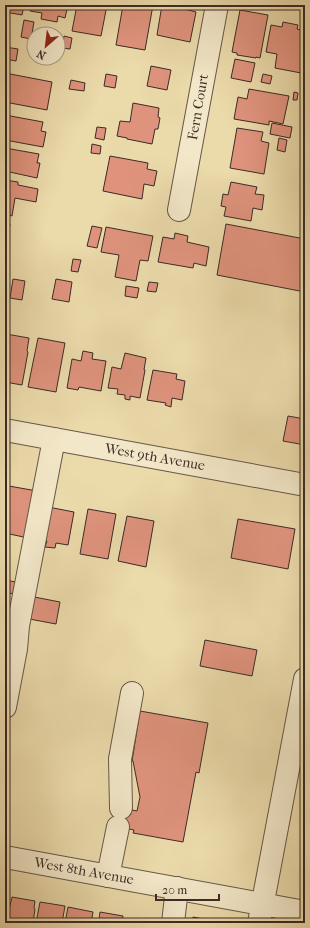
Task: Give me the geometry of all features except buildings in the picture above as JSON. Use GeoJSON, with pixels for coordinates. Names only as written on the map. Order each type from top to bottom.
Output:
{"type":"FeatureCollection","features":[{"type":"Feature","properties":{"kind":"street","name":"Fern Court"},"geometry":{"type":"LineString","coordinates":[[179,210],[217,5]]}},
{"type":"Feature","properties":{"kind":"street","name":"West 9th Avenue"},"geometry":{"type":"LineString","coordinates":[[5,430],[305,485]]}},
{"type":"Feature","properties":{"kind":"street"},"geometry":{"type":"LineString","coordinates":[[5,707],[16,649],[18,626],[54,439]]}},
{"type":"Feature","properties":{"kind":"street"},"geometry":{"type":"LineString","coordinates":[[261,913],[305,679]]}},
{"type":"Feature","properties":{"kind":"street"},"geometry":{"type":"LineString","coordinates":[[108,876],[119,818],[120,759],[132,693]]}},
{"type":"Feature","properties":{"kind":"street","name":"West 8th Avenue"},"geometry":{"type":"LineString","coordinates":[[5,857],[177,888],[261,913],[305,912]]}},
{"type":"Feature","properties":{"kind":"street"},"geometry":{"type":"LineString","coordinates":[[173,923],[177,888]]}}]}
